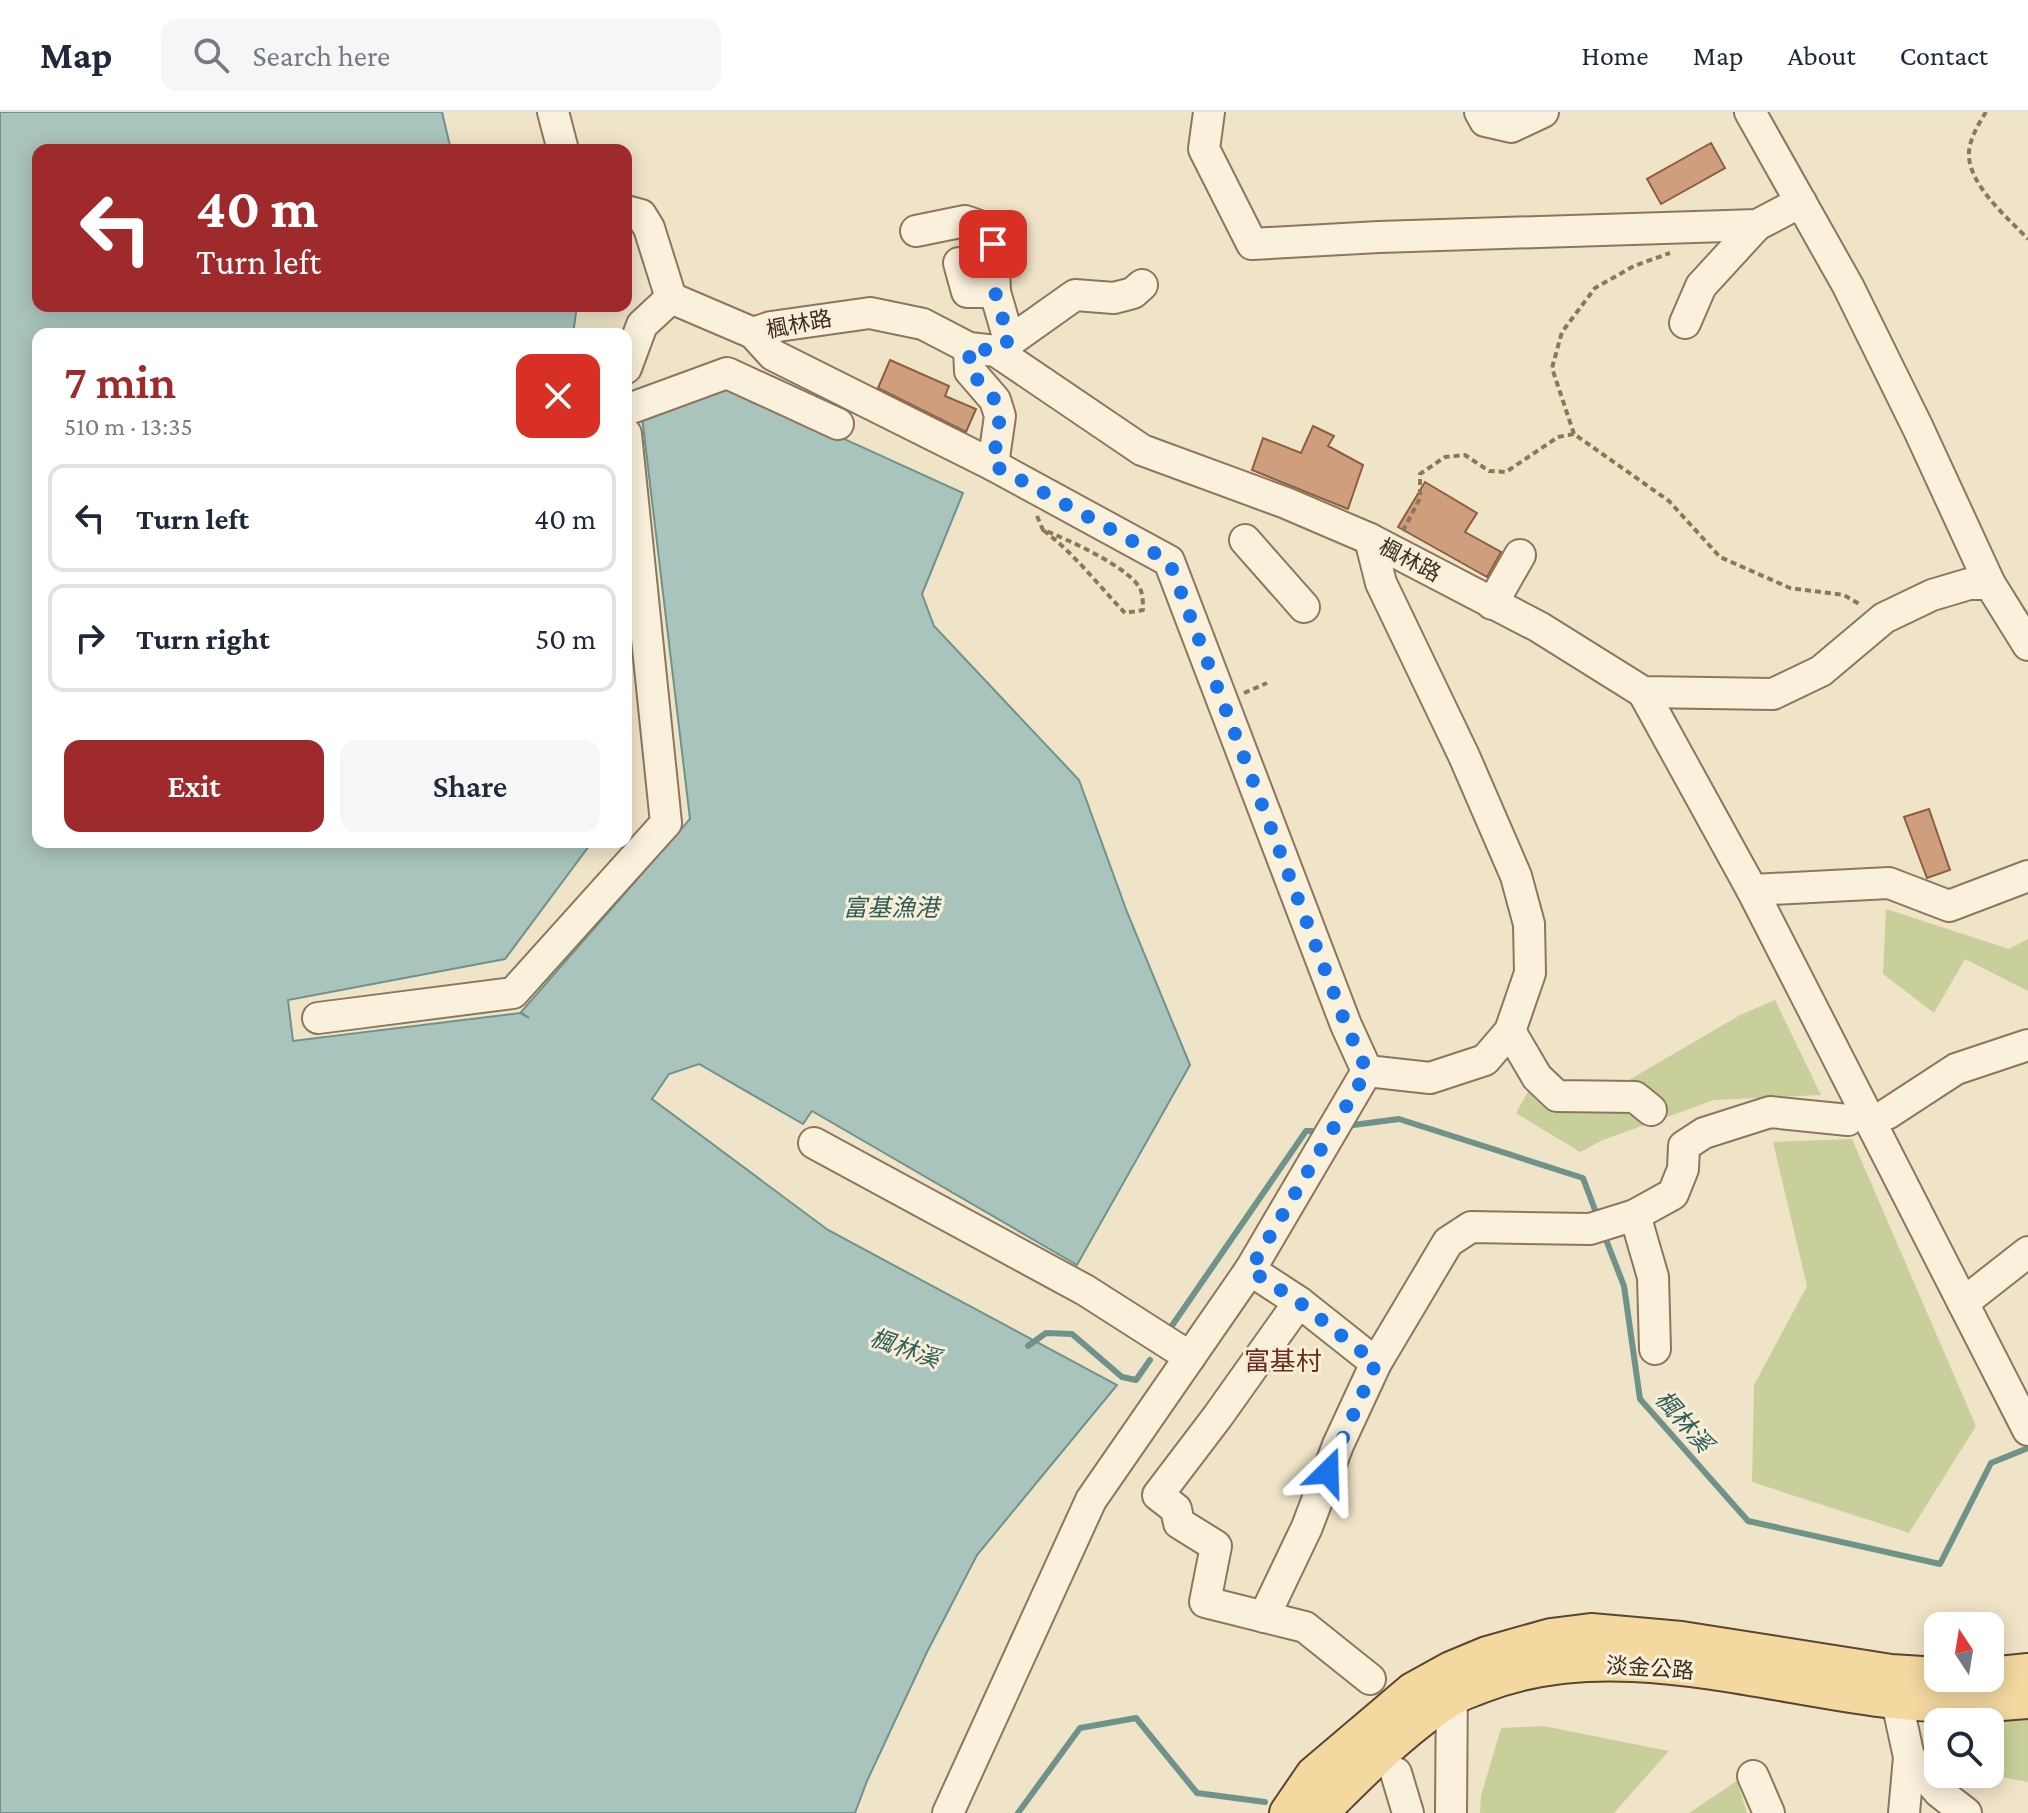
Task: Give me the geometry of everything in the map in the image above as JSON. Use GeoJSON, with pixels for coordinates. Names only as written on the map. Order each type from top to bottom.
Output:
{"type":"FeatureCollection","features":[{"type":"Feature","properties":{"kind":"main road","name":"淡金公路"},"geometry":{"type":"LineString","coordinates":[[1288,1813],[1314,1775],[1413,1691],[1557,1666],[1633,1662],[1893,1687],[1977,1706],[2028,1700]]}},
{"type":"Feature","properties":{"kind":"main road"},"geometry":{"type":"LineString","coordinates":[[2004,1675],[2028,1672]]}},
{"type":"Feature","properties":{"kind":"main road","name":"淡金公路"},"geometry":{"type":"LineString","coordinates":[[1893,1687],[1924,1679]]}},
{"type":"Feature","properties":{"kind":"main road","name":"淡金公路"},"geometry":{"type":"LineString","coordinates":[[1319,1813],[1452,1683]]}},
{"type":"Feature","properties":{"kind":"street"},"geometry":{"type":"LineString","coordinates":[[553,112],[561,144]]}},
{"type":"Feature","properties":{"kind":"street"},"geometry":{"type":"LineString","coordinates":[[1209,112],[1204,149],[1252,244],[1757,225]]}},
{"type":"Feature","properties":{"kind":"street"},"geometry":{"type":"LineString","coordinates":[[1480,112],[1485,121],[1511,127],[1543,112]]}},
{"type":"Feature","properties":{"kind":"street"},"geometry":{"type":"LineString","coordinates":[[1750,112],[1848,286],[1990,584],[2028,645]]}},
{"type":"Feature","properties":{"kind":"street"},"geometry":{"type":"LineString","coordinates":[[1685,323],[1701,286],[1757,225],[1801,202]]}},
{"type":"Feature","properties":{"kind":"street"},"geometry":{"type":"LineString","coordinates":[[632,213],[641,215],[649,228],[671,298],[753,333],[773,355],[993,465],[1169,561],[1346,1025],[1367,1071]]}},
{"type":"Feature","properties":{"kind":"street"},"geometry":{"type":"LineString","coordinates":[[916,231],[965,221],[982,227],[993,244],[995,292],[991,346]]}},
{"type":"Feature","properties":{"kind":"street"},"geometry":{"type":"LineString","coordinates":[[959,263],[967,292],[995,292]]}},
{"type":"Feature","properties":{"kind":"street"},"geometry":{"type":"LineString","coordinates":[[993,465],[1000,416],[995,400],[970,371],[991,346],[1075,295],[1114,298],[1133,293],[1142,285]]}},
{"type":"Feature","properties":{"kind":"street"},"geometry":{"type":"LineString","coordinates":[[632,352],[642,325],[671,298]]}},
{"type":"Feature","properties":{"kind":"street","name":"楓林路"},"geometry":{"type":"LineString","coordinates":[[753,333],[771,327],[870,313],[923,324],[991,346],[1142,450],[1286,503],[1381,545],[1539,627],[1643,692]]}},
{"type":"Feature","properties":{"kind":"street"},"geometry":{"type":"LineString","coordinates":[[632,408],[727,373],[838,424]]}},
{"type":"Feature","properties":{"kind":"street"},"geometry":{"type":"LineString","coordinates":[[318,1018],[513,993],[666,823],[632,492]]}},
{"type":"Feature","properties":{"kind":"street"},"geometry":{"type":"LineString","coordinates":[[1245,540],[1304,607]]}},
{"type":"Feature","properties":{"kind":"street"},"geometry":{"type":"LineString","coordinates":[[1367,1071],[1430,1078],[1485,1060],[1510,1031],[1530,973],[1529,924],[1516,876],[1464,756],[1381,583],[1381,545]]}},
{"type":"Feature","properties":{"kind":"street"},"geometry":{"type":"LineString","coordinates":[[1492,604],[1520,555]]}},
{"type":"Feature","properties":{"kind":"street"},"geometry":{"type":"LineString","coordinates":[[1990,584],[1969,584],[1932,595],[1884,618],[1821,671],[1773,694],[1643,692],[1752,890],[2028,1430]]}},
{"type":"Feature","properties":{"kind":"street"},"geometry":{"type":"LineString","coordinates":[[1752,890],[1889,883],[1949,906],[2028,876]]}},
{"type":"Feature","properties":{"kind":"street"},"geometry":{"type":"LineString","coordinates":[[1510,1031],[1537,1077],[1557,1096],[1635,1097],[1651,1110]]}},
{"type":"Feature","properties":{"kind":"street"},"geometry":{"type":"LineString","coordinates":[[1887,1114],[1956,1069],[2028,1045]]}},
{"type":"Feature","properties":{"kind":"street"},"geometry":{"type":"LineString","coordinates":[[948,1813],[1091,1500],[1250,1270],[1367,1071]]}},
{"type":"Feature","properties":{"kind":"street"},"geometry":{"type":"LineString","coordinates":[[1264,1617],[1307,1527],[1338,1445],[1376,1363],[1448,1242],[1471,1227],[1590,1229],[1635,1215],[1673,1194],[1683,1169],[1684,1146],[1704,1133],[1770,1112],[1848,1120]]}},
{"type":"Feature","properties":{"kind":"street"},"geometry":{"type":"LineString","coordinates":[[814,1143],[1085,1290],[1190,1357]]}},
{"type":"Feature","properties":{"kind":"street"},"geometry":{"type":"LineString","coordinates":[[1635,1215],[1653,1277],[1655,1349]]}},
{"type":"Feature","properties":{"kind":"street"},"geometry":{"type":"LineString","coordinates":[[1963,1303],[2028,1252]]}},
{"type":"Feature","properties":{"kind":"street"},"geometry":{"type":"LineString","coordinates":[[1250,1270],[1299,1302],[1376,1363]]}},
{"type":"Feature","properties":{"kind":"street"},"geometry":{"type":"LineString","coordinates":[[1299,1302],[1158,1495],[1176,1509],[1179,1523],[1216,1546],[1205,1602],[1305,1627],[1370,1679]]}},
{"type":"Feature","properties":{"kind":"street"},"geometry":{"type":"LineString","coordinates":[[1451,1813],[1452,1683]]}},
{"type":"Feature","properties":{"kind":"street"},"geometry":{"type":"LineString","coordinates":[[1893,1687],[1909,1757],[1904,1813]]}},
{"type":"Feature","properties":{"kind":"street"},"geometry":{"type":"LineString","coordinates":[[1909,1757],[1939,1792],[1966,1813]]}},
{"type":"Feature","properties":{"kind":"street"},"geometry":{"type":"LineString","coordinates":[[1396,1773],[1408,1813]]}},
{"type":"Feature","properties":{"kind":"street"},"geometry":{"type":"LineString","coordinates":[[1753,1776],[1769,1813]]}},
{"type":"Feature","properties":{"kind":"path"},"geometry":{"type":"LineString","coordinates":[[1986,112],[1977,127],[1969,153],[1975,178],[1992,202],[2028,239]]}},
{"type":"Feature","properties":{"kind":"path"},"geometry":{"type":"LineString","coordinates":[[1672,252],[1634,266],[1595,288],[1562,332],[1552,368],[1574,434],[1669,501],[1720,557],[1790,588],[1844,595],[1884,618]]}},
{"type":"Feature","properties":{"kind":"path"},"geometry":{"type":"LineString","coordinates":[[1381,545],[1420,498],[1420,474],[1445,457],[1465,455],[1489,471],[1506,472],[1558,437],[1574,434]]}},
{"type":"Feature","properties":{"kind":"path"},"geometry":{"type":"LineString","coordinates":[[1022,481],[1043,530],[1065,546],[1125,613],[1143,610],[1141,589],[1128,575],[1080,545],[1043,530]]}},
{"type":"Feature","properties":{"kind":"green space"},"geometry":{"type":"Polygon","coordinates":[[[1886,909],[2009,949],[2028,939],[2028,991],[1965,959],[1934,1013],[1883,974],[1886,909]]]}},
{"type":"Feature","properties":{"kind":"green space"},"geometry":{"type":"Polygon","coordinates":[[[1775,1000],[1821,1095],[1714,1100],[1603,1140],[1580,1152],[1516,1113],[1530,1088],[1610,1091],[1740,1015],[1775,1000]]]}},
{"type":"Feature","properties":{"kind":"green space"},"geometry":{"type":"Polygon","coordinates":[[[1852,1139],[1976,1426],[1909,1533],[1752,1482],[1754,1385],[1807,1286],[1773,1142],[1852,1139]]]}},
{"type":"Feature","properties":{"kind":"green space"},"geometry":{"type":"Polygon","coordinates":[[[2028,1716],[2028,1782],[2004,1777],[2004,1719],[2028,1716]]]}},
{"type":"Feature","properties":{"kind":"green space"},"geometry":{"type":"Polygon","coordinates":[[[1544,1726],[1669,1751],[1614,1813],[1480,1813],[1481,1796],[1501,1728],[1544,1726]]]}},
{"type":"Feature","properties":{"kind":"green space"},"geometry":{"type":"Polygon","coordinates":[[[1737,1781],[1747,1813],[1689,1813],[1737,1781]]]}},
{"type":"Feature","properties":{"kind":"water","name":"富基漁港"},"geometry":{"type":"Polygon","coordinates":[[[0,112],[442,112],[450,144],[32,144],[32,312],[576,312],[574,328],[32,328],[32,848],[588,848],[505,959],[288,1000],[293,1041],[520,1013],[529,1018],[521,1012],[690,819],[642,417],[728,386],[963,493],[922,594],[934,626],[1079,780],[1127,912],[1190,1065],[1077,1265],[812,1111],[803,1124],[699,1064],[669,1074],[652,1099],[828,1230],[1117,1385],[977,1555],[927,1652],[855,1813],[0,1813],[0,112]]]}},
{"type":"Feature","properties":{"kind":"building"},"geometry":{"type":"Polygon","coordinates":[[[1711,143],[1725,168],[1661,204],[1647,179],[1711,143]]]}},
{"type":"Feature","properties":{"kind":"building"},"geometry":{"type":"Polygon","coordinates":[[[890,360],[949,386],[945,396],[976,409],[966,432],[878,388],[890,360]]]}},
{"type":"Feature","properties":{"kind":"building"},"geometry":{"type":"Polygon","coordinates":[[[1313,426],[1334,436],[1328,446],[1363,465],[1348,509],[1252,470],[1263,438],[1301,453],[1313,426]]]}},
{"type":"Feature","properties":{"kind":"building"},"geometry":{"type":"Polygon","coordinates":[[[1425,482],[1477,513],[1465,532],[1501,552],[1487,577],[1398,527],[1425,482]]]}},
{"type":"Feature","properties":{"kind":"building"},"geometry":{"type":"Polygon","coordinates":[[[1929,809],[1950,870],[1927,878],[1904,817],[1929,809]]]}},
{"type":"Feature","properties":{"kind":"waterway","name":"楓林溪"},"geometry":{"type":"LineString","coordinates":[[1353,1125],[1399,1119],[1583,1178],[1598,1218]]}},
{"type":"Feature","properties":{"kind":"waterway","name":"楓林溪"},"geometry":{"type":"LineString","coordinates":[[1169,1330],[1306,1131],[1312,1131]]}},
{"type":"Feature","properties":{"kind":"waterway","name":"楓林溪"},"geometry":{"type":"LineString","coordinates":[[1603,1232],[1624,1286],[1640,1399],[1748,1521],[1940,1564],[1991,1463],[2028,1448]]}},
{"type":"Feature","properties":{"kind":"waterway","name":"楓林溪"},"geometry":{"type":"LineString","coordinates":[[1028,1346],[1046,1333],[1072,1334],[1122,1377],[1136,1380],[1150,1360]]}},
{"type":"Feature","properties":{"kind":"waterway"},"geometry":{"type":"LineString","coordinates":[[1018,1813],[1080,1728],[1136,1718],[1197,1793],[1265,1802]]}},
{"type":"Feature","properties":{"kind":"district","name":"富基村"},"geometry":{"type":"Point","coordinates":[1283,1361]}},
{"type":"Feature","properties":{"kind":"route"},"geometry":{"type":"LineString","coordinates":[[993,244],[995,292],[1009,340],[996,351],[969,348],[970,371],[995,400],[1000,416],[993,465],[1169,561],[1346,1025],[1367,1071],[1250,1270],[1299,1302],[1376,1363],[1328,1472]]}}]}
